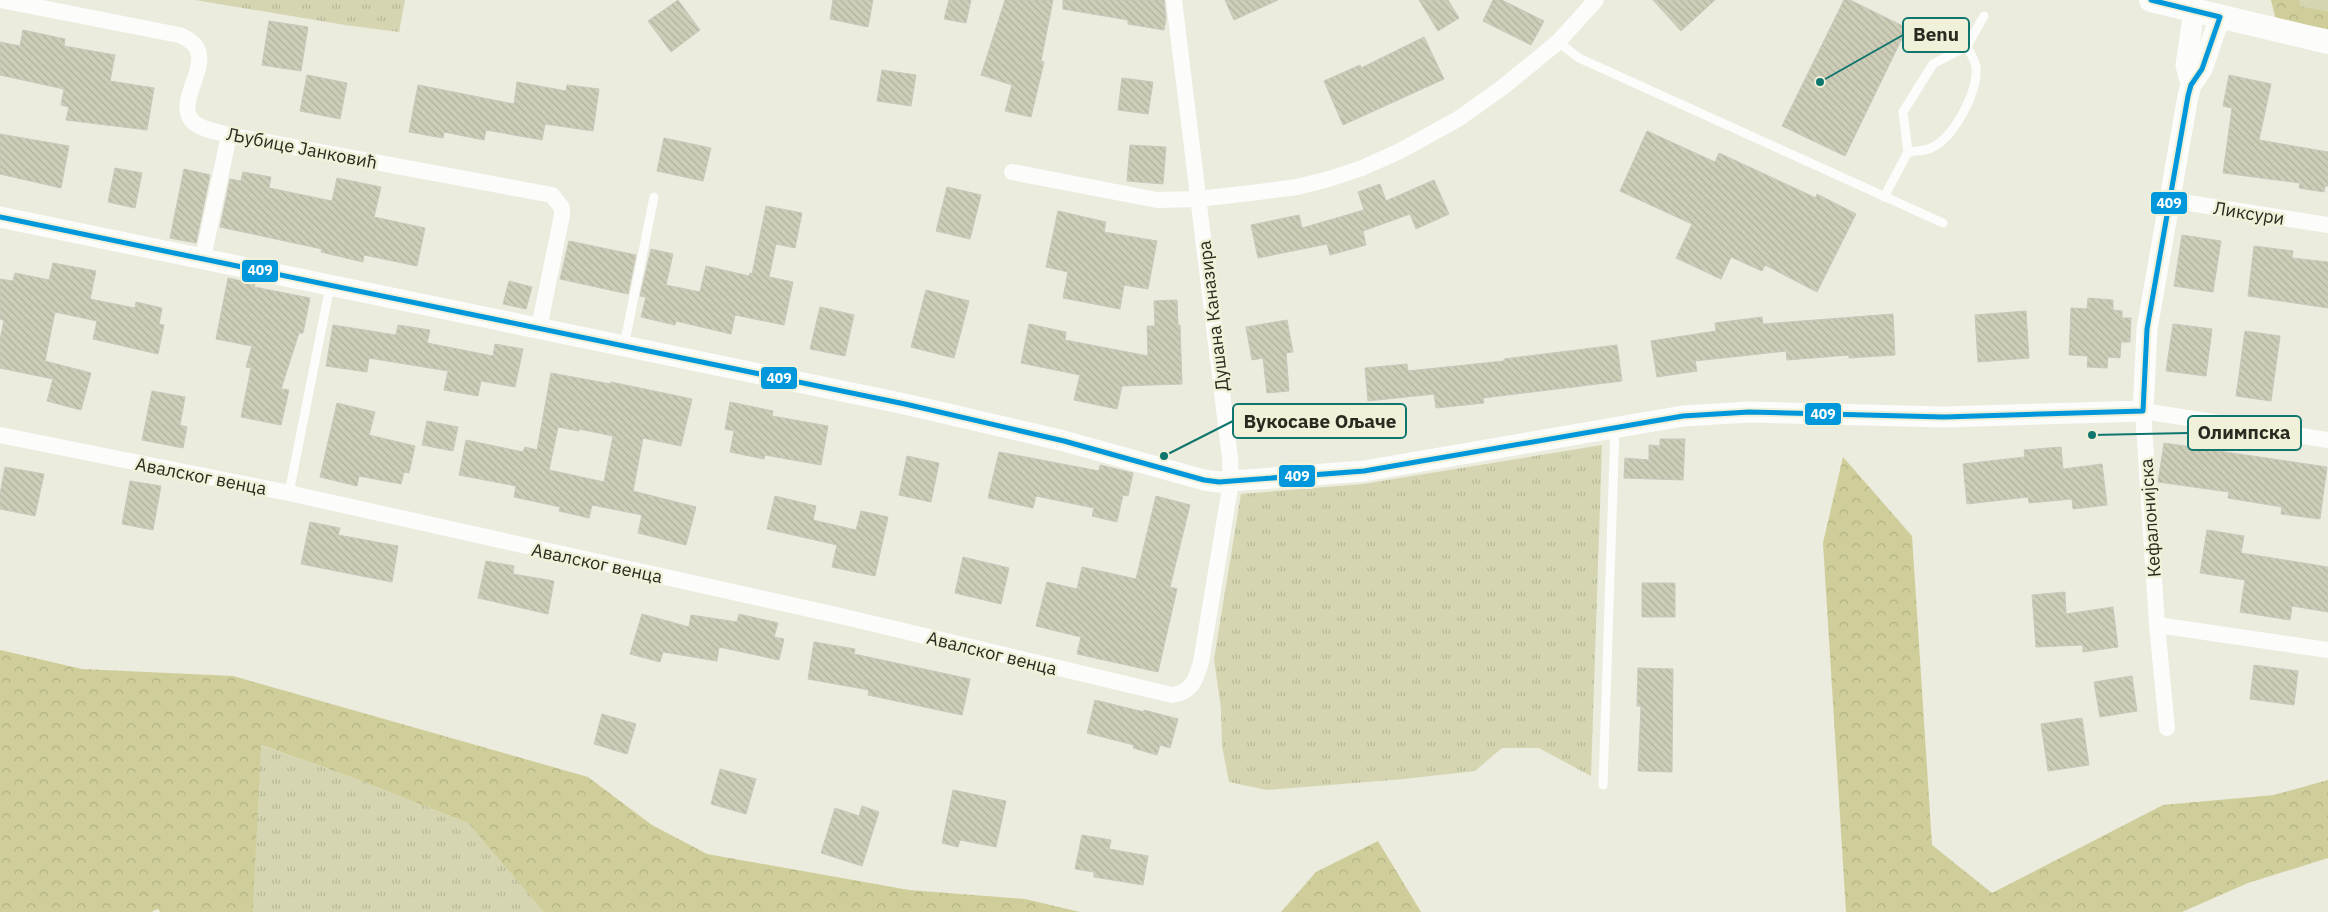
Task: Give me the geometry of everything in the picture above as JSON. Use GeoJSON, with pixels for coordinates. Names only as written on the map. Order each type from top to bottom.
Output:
{"type":"FeatureCollection","features":[{"type":"Feature","properties":{"kind":"main road"},"geometry":{"type":"LineString","coordinates":[[2151,0],[2328,42]]}},
{"type":"Feature","properties":{"kind":"street","name":"Љубице Јанковић"},"geometry":{"type":"LineString","coordinates":[[1,0],[186,38],[194,43],[200,56],[189,100],[189,115],[201,127],[230,135],[552,194],[562,208],[562,214],[539,328]]}},
{"type":"Feature","properties":{"kind":"street","name":"Душана Каназира"},"geometry":{"type":"LineString","coordinates":[[1174,0],[1230,458],[1231,482],[1201,662],[1191,689]]}},
{"type":"Feature","properties":{"kind":"street"},"geometry":{"type":"LineString","coordinates":[[1012,172],[1157,200],[1198,199],[1296,187],[1362,168],[1400,151],[1458,119],[1503,87],[1558,42],[1596,0]]}},
{"type":"Feature","properties":{"kind":"street","name":"Кефалонијска"},"geometry":{"type":"LineString","coordinates":[[2191,85],[2186,65],[2194,11]]}},
{"type":"Feature","properties":{"kind":"street","name":"Кефалонијска"},"geometry":{"type":"LineString","coordinates":[[2166,728],[2143,412],[2147,329],[2191,85],[2202,69],[2220,17]]}},
{"type":"Feature","properties":{"kind":"street"},"geometry":{"type":"LineString","coordinates":[[203,258],[230,135]]}},
{"type":"Feature","properties":{"kind":"street","name":"Ликсури"},"geometry":{"type":"LineString","coordinates":[[2170,200],[2328,225]]}},
{"type":"Feature","properties":{"kind":"street"},"geometry":{"type":"LineString","coordinates":[[0,217],[905,404],[1064,441],[1204,480],[1231,482],[1364,471],[1683,416],[1749,412],[1944,417],[2143,412],[2328,440]]}},
{"type":"Feature","properties":{"kind":"street","name":"Авалског венца"},"geometry":{"type":"LineString","coordinates":[[0,435],[289,494],[845,617],[1172,695],[1182,694],[1191,689]]}},
{"type":"Feature","properties":{"kind":"street"},"geometry":{"type":"LineString","coordinates":[[2157,625],[2328,650]]}},
{"type":"Feature","properties":{"kind":"lane"},"geometry":{"type":"LineString","coordinates":[[1884,197],[1908,152],[1903,112],[1934,64],[1967,46],[1984,16]]}},
{"type":"Feature","properties":{"kind":"lane"},"geometry":{"type":"LineString","coordinates":[[1558,42],[1579,58],[1943,224]]}},
{"type":"Feature","properties":{"kind":"lane"},"geometry":{"type":"LineString","coordinates":[[1908,152],[1930,149],[1944,139],[1970,100],[1976,85],[1976,65],[1967,46]]}},
{"type":"Feature","properties":{"kind":"lane"},"geometry":{"type":"LineString","coordinates":[[624,346],[654,197]]}},
{"type":"Feature","properties":{"kind":"lane"},"geometry":{"type":"LineString","coordinates":[[289,494],[330,286]]}},
{"type":"Feature","properties":{"kind":"lane"},"geometry":{"type":"LineString","coordinates":[[1603,785],[1615,428]]}},
{"type":"Feature","properties":{"kind":"green space"},"geometry":{"type":"Polygon","coordinates":[[[195,0],[405,0],[399,32],[195,0]]]}},
{"type":"Feature","properties":{"kind":"green space"},"geometry":{"type":"Polygon","coordinates":[[[2271,0],[2328,0],[2328,29],[2276,20],[2271,0]]]}},
{"type":"Feature","properties":{"kind":"green space"},"geometry":{"type":"Polygon","coordinates":[[[2299,0],[2328,0],[2328,12],[2300,6],[2299,0]]]}},
{"type":"Feature","properties":{"kind":"green space"},"geometry":{"type":"Polygon","coordinates":[[[1602,445],[1591,776],[1539,748],[1502,748],[1475,771],[1404,779],[1267,790],[1229,782],[1222,746],[1221,709],[1214,659],[1241,494],[1363,484],[1602,445]]]}},
{"type":"Feature","properties":{"kind":"green space"},"geometry":{"type":"Polygon","coordinates":[[[1843,457],[1912,536],[1932,845],[1992,893],[2163,805],[2274,795],[2328,780],[2328,858],[2248,883],[2182,912],[1846,912],[1823,543],[1843,457]]]}},
{"type":"Feature","properties":{"kind":"green space"},"geometry":{"type":"Polygon","coordinates":[[[0,650],[82,669],[233,676],[588,777],[652,825],[707,854],[909,890],[1025,899],[1080,912],[544,912],[468,823],[351,777],[261,745],[253,912],[160,912],[158,909],[151,912],[0,912],[0,650]]]}},
{"type":"Feature","properties":{"kind":"green space"},"geometry":{"type":"Polygon","coordinates":[[[260,745],[351,777],[468,823],[545,912],[253,912],[260,745]]]}},
{"type":"Feature","properties":{"kind":"green space"},"geometry":{"type":"Polygon","coordinates":[[[1378,841],[1421,912],[1281,912],[1316,872],[1378,841]]]}},
{"type":"Feature","properties":{"kind":"building"},"geometry":{"type":"Polygon","coordinates":[[[678,0],[700,30],[671,52],[648,21],[678,0]]]}},
{"type":"Feature","properties":{"kind":"building"},"geometry":{"type":"Polygon","coordinates":[[[833,0],[873,0],[868,27],[830,19],[833,0]]]}},
{"type":"Feature","properties":{"kind":"building"},"geometry":{"type":"Polygon","coordinates":[[[949,0],[971,0],[966,23],[944,19],[949,0]]]}},
{"type":"Feature","properties":{"kind":"building"},"geometry":{"type":"Polygon","coordinates":[[[1005,0],[1053,0],[1041,61],[1044,62],[1031,117],[1005,111],[1012,85],[981,75],[1005,0]]]}},
{"type":"Feature","properties":{"kind":"building"},"geometry":{"type":"Polygon","coordinates":[[[1063,0],[1164,0],[1166,19],[1164,30],[1128,24],[1128,20],[1063,9],[1063,0]]]}},
{"type":"Feature","properties":{"kind":"building"},"geometry":{"type":"Polygon","coordinates":[[[1225,0],[1278,0],[1234,20],[1225,0]]]}},
{"type":"Feature","properties":{"kind":"building"},"geometry":{"type":"Polygon","coordinates":[[[1419,0],[1448,0],[1459,18],[1438,31],[1419,0]]]}},
{"type":"Feature","properties":{"kind":"building"},"geometry":{"type":"Polygon","coordinates":[[[1493,0],[1502,0],[1544,21],[1531,45],[1483,21],[1493,0]]]}},
{"type":"Feature","properties":{"kind":"building"},"geometry":{"type":"Polygon","coordinates":[[[1653,0],[1715,0],[1681,31],[1653,0]]]}},
{"type":"Feature","properties":{"kind":"building"},"geometry":{"type":"Polygon","coordinates":[[[1844,0],[1850,0],[1907,28],[1845,156],[1782,126],[1844,0]]]}},
{"type":"Feature","properties":{"kind":"building"},"geometry":{"type":"Polygon","coordinates":[[[269,21],[308,27],[301,71],[262,65],[269,21]]]}},
{"type":"Feature","properties":{"kind":"building"},"geometry":{"type":"Polygon","coordinates":[[[23,30],[65,39],[64,46],[115,55],[110,81],[154,88],[147,130],[66,120],[69,107],[61,105],[64,89],[0,75],[0,42],[20,46],[23,30]]]}},
{"type":"Feature","properties":{"kind":"building"},"geometry":{"type":"Polygon","coordinates":[[[1424,37],[1444,79],[1343,125],[1324,81],[1360,65],[1361,68],[1424,37]]]}},
{"type":"Feature","properties":{"kind":"building"},"geometry":{"type":"Polygon","coordinates":[[[882,70],[916,75],[911,106],[877,101],[882,70]]]}},
{"type":"Feature","properties":{"kind":"building"},"geometry":{"type":"Polygon","coordinates":[[[307,75],[347,83],[340,119],[300,111],[307,75]]]}},
{"type":"Feature","properties":{"kind":"building"},"geometry":{"type":"Polygon","coordinates":[[[2229,75],[2271,84],[2259,140],[2328,152],[2328,186],[2325,186],[2324,192],[2299,188],[2300,183],[2223,173],[2232,108],[2223,106],[2229,75]]]}},
{"type":"Feature","properties":{"kind":"building"},"geometry":{"type":"Polygon","coordinates":[[[1122,78],[1153,82],[1148,114],[1118,110],[1122,78]]]}},
{"type":"Feature","properties":{"kind":"building"},"geometry":{"type":"Polygon","coordinates":[[[517,82],[566,91],[567,85],[599,89],[593,131],[545,124],[542,140],[486,130],[484,140],[444,132],[443,138],[409,132],[418,85],[514,104],[517,82]]]}},
{"type":"Feature","properties":{"kind":"building"},"geometry":{"type":"Polygon","coordinates":[[[1647,131],[1715,162],[1719,153],[1816,198],[1817,194],[1856,214],[1817,292],[1765,265],[1762,271],[1731,257],[1721,279],[1676,258],[1692,224],[1620,191],[1647,131]]]}},
{"type":"Feature","properties":{"kind":"building"},"geometry":{"type":"Polygon","coordinates":[[[0,134],[69,146],[61,188],[0,174],[0,134]]]}},
{"type":"Feature","properties":{"kind":"building"},"geometry":{"type":"Polygon","coordinates":[[[664,138],[711,148],[703,181],[657,171],[664,138]]]}},
{"type":"Feature","properties":{"kind":"building"},"geometry":{"type":"Polygon","coordinates":[[[1130,145],[1166,147],[1163,184],[1127,181],[1130,145]]]}},
{"type":"Feature","properties":{"kind":"building"},"geometry":{"type":"Polygon","coordinates":[[[115,168],[142,173],[135,208],[108,202],[115,168]]]}},
{"type":"Feature","properties":{"kind":"building"},"geometry":{"type":"Polygon","coordinates":[[[184,169],[210,175],[196,243],[170,238],[184,169]]]}},
{"type":"Feature","properties":{"kind":"building"},"geometry":{"type":"Polygon","coordinates":[[[243,172],[271,177],[269,188],[332,201],[337,178],[381,187],[374,217],[425,228],[417,266],[364,255],[363,262],[321,252],[322,249],[220,227],[230,179],[241,181],[243,172]]]}},
{"type":"Feature","properties":{"kind":"building"},"geometry":{"type":"Polygon","coordinates":[[[1434,180],[1449,214],[1416,229],[1410,214],[1363,231],[1366,245],[1330,255],[1327,244],[1258,258],[1251,225],[1299,215],[1302,228],[1364,210],[1358,192],[1380,184],[1386,201],[1434,180]]]}},
{"type":"Feature","properties":{"kind":"building"},"geometry":{"type":"Polygon","coordinates":[[[947,187],[981,195],[970,239],[936,231],[947,187]]]}},
{"type":"Feature","properties":{"kind":"building"},"geometry":{"type":"Polygon","coordinates":[[[766,206],[802,213],[795,248],[776,244],[769,277],[793,282],[784,325],[735,315],[731,334],[676,321],[675,325],[641,317],[646,297],[640,296],[651,249],[673,254],[666,285],[700,292],[706,266],[749,276],[750,273],[752,274],[766,206]]]}},
{"type":"Feature","properties":{"kind":"building"},"geometry":{"type":"Polygon","coordinates":[[[1058,211],[1106,222],[1104,232],[1157,241],[1148,289],[1124,285],[1120,309],[1063,298],[1068,272],[1046,267],[1058,211]]]}},
{"type":"Feature","properties":{"kind":"building"},"geometry":{"type":"Polygon","coordinates":[[[2182,235],[2221,241],[2213,292],[2174,286],[2182,235]]]}},
{"type":"Feature","properties":{"kind":"building"},"geometry":{"type":"Polygon","coordinates":[[[569,241],[636,255],[628,294],[560,279],[569,241]]]}},
{"type":"Feature","properties":{"kind":"building"},"geometry":{"type":"Polygon","coordinates":[[[2254,246],[2293,251],[2292,258],[2328,262],[2328,308],[2248,296],[2254,246]]]}},
{"type":"Feature","properties":{"kind":"building"},"geometry":{"type":"Polygon","coordinates":[[[53,263],[96,271],[90,299],[135,308],[136,302],[162,308],[159,324],[164,325],[158,354],[93,339],[97,321],[55,312],[45,361],[91,373],[81,410],[47,401],[53,379],[0,368],[0,340],[4,320],[0,319],[0,279],[13,281],[15,273],[49,280],[53,263]]]}},
{"type":"Feature","properties":{"kind":"building"},"geometry":{"type":"Polygon","coordinates":[[[228,278],[255,284],[254,287],[310,298],[303,333],[299,333],[281,389],[289,390],[281,425],[241,417],[251,368],[246,367],[252,346],[216,339],[228,278]]]}},
{"type":"Feature","properties":{"kind":"building"},"geometry":{"type":"Polygon","coordinates":[[[509,281],[532,287],[526,309],[503,304],[509,281]]]}},
{"type":"Feature","properties":{"kind":"building"},"geometry":{"type":"Polygon","coordinates":[[[926,290],[969,301],[954,358],[911,347],[926,290]]]}},
{"type":"Feature","properties":{"kind":"building"},"geometry":{"type":"Polygon","coordinates":[[[2088,298],[2113,300],[2113,310],[2122,311],[2122,318],[2131,318],[2130,342],[2121,342],[2120,358],[2108,357],[2107,368],[2087,367],[2088,356],[2069,355],[2071,308],[2087,309],[2088,298]]]}},
{"type":"Feature","properties":{"kind":"building"},"geometry":{"type":"Polygon","coordinates":[[[1177,300],[1178,325],[1180,325],[1182,384],[1122,386],[1117,409],[1074,400],[1080,375],[1021,363],[1029,324],[1066,332],[1065,340],[1148,356],[1147,326],[1155,326],[1154,301],[1177,300]]]}},
{"type":"Feature","properties":{"kind":"building"},"geometry":{"type":"Polygon","coordinates":[[[820,307],[854,315],[845,356],[810,349],[820,307]]]}},
{"type":"Feature","properties":{"kind":"building"},"geometry":{"type":"Polygon","coordinates":[[[2026,311],[2029,358],[1978,362],[1975,315],[2026,311]]]}},
{"type":"Feature","properties":{"kind":"building"},"geometry":{"type":"Polygon","coordinates":[[[1893,314],[1895,355],[1849,358],[1849,355],[1787,360],[1786,351],[1695,361],[1697,371],[1657,377],[1651,341],[1716,331],[1715,323],[1762,317],[1763,324],[1893,314]]]}},
{"type":"Feature","properties":{"kind":"building"},"geometry":{"type":"Polygon","coordinates":[[[1287,320],[1293,352],[1286,353],[1289,391],[1267,393],[1263,358],[1252,360],[1246,327],[1287,320]]]}},
{"type":"Feature","properties":{"kind":"building"},"geometry":{"type":"Polygon","coordinates":[[[2173,324],[2212,329],[2206,376],[2166,371],[2173,324]]]}},
{"type":"Feature","properties":{"kind":"building"},"geometry":{"type":"Polygon","coordinates":[[[333,325],[396,335],[398,325],[430,330],[427,343],[493,356],[495,344],[523,349],[515,387],[481,381],[478,396],[444,390],[448,371],[369,358],[367,372],[326,366],[333,325]]]}},
{"type":"Feature","properties":{"kind":"building"},"geometry":{"type":"Polygon","coordinates":[[[2245,331],[2280,336],[2271,401],[2236,396],[2245,331]]]}},
{"type":"Feature","properties":{"kind":"building"},"geometry":{"type":"Polygon","coordinates":[[[1617,345],[1622,381],[1483,398],[1484,403],[1436,408],[1434,394],[1368,401],[1365,368],[1407,364],[1408,371],[1504,361],[1504,359],[1617,345]]]}},
{"type":"Feature","properties":{"kind":"building"},"geometry":{"type":"Polygon","coordinates":[[[551,373],[611,384],[611,382],[692,399],[681,446],[643,438],[633,491],[696,507],[686,545],[638,533],[642,515],[592,505],[589,518],[559,511],[560,507],[514,497],[516,486],[459,475],[466,440],[523,452],[525,447],[537,450],[551,373]],[[558,427],[549,470],[604,482],[613,436],[579,429],[579,431],[558,427]]]}},
{"type":"Feature","properties":{"kind":"building"},"geometry":{"type":"Polygon","coordinates":[[[152,391],[185,397],[180,425],[187,427],[183,448],[142,440],[152,391]]]}},
{"type":"Feature","properties":{"kind":"building"},"geometry":{"type":"Polygon","coordinates":[[[730,402],[773,411],[772,416],[828,426],[821,465],[765,455],[764,459],[730,452],[734,431],[725,429],[730,402]]]}},
{"type":"Feature","properties":{"kind":"building"},"geometry":{"type":"Polygon","coordinates":[[[337,403],[375,412],[369,435],[415,446],[409,473],[404,472],[401,484],[359,476],[357,486],[320,477],[337,403]]]}},
{"type":"Feature","properties":{"kind":"building"},"geometry":{"type":"Polygon","coordinates":[[[427,421],[458,427],[453,451],[422,445],[427,421]]]}},
{"type":"Feature","properties":{"kind":"building"},"geometry":{"type":"Polygon","coordinates":[[[1660,439],[1685,439],[1683,480],[1624,478],[1625,458],[1649,460],[1649,445],[1660,446],[1660,439]]]}},
{"type":"Feature","properties":{"kind":"building"},"geometry":{"type":"Polygon","coordinates":[[[2164,443],[2327,467],[2320,519],[2281,514],[2282,507],[2228,498],[2229,492],[2158,482],[2164,443]]]}},
{"type":"Feature","properties":{"kind":"building"},"geometry":{"type":"Polygon","coordinates":[[[2061,447],[2063,469],[2102,464],[2107,505],[2073,509],[2072,499],[2029,503],[2028,497],[1967,504],[1963,464],[2025,457],[2024,450],[2061,447]]]}},
{"type":"Feature","properties":{"kind":"building"},"geometry":{"type":"Polygon","coordinates":[[[999,452],[1099,471],[1100,465],[1133,473],[1128,496],[1123,495],[1117,522],[1092,516],[1094,508],[1036,496],[1033,508],[988,498],[999,452]]]}},
{"type":"Feature","properties":{"kind":"building"},"geometry":{"type":"Polygon","coordinates":[[[907,456],[939,463],[931,502],[899,495],[907,456]]]}},
{"type":"Feature","properties":{"kind":"building"},"geometry":{"type":"Polygon","coordinates":[[[5,467],[44,474],[35,516],[0,509],[0,494],[5,467]]]}},
{"type":"Feature","properties":{"kind":"building"},"geometry":{"type":"Polygon","coordinates":[[[130,481],[161,486],[153,530],[122,524],[130,481]]]}},
{"type":"Feature","properties":{"kind":"building"},"geometry":{"type":"Polygon","coordinates":[[[775,496],[816,506],[813,520],[856,530],[861,511],[888,517],[875,576],[832,567],[837,545],[767,529],[775,496]]]}},
{"type":"Feature","properties":{"kind":"building"},"geometry":{"type":"Polygon","coordinates":[[[1156,496],[1190,505],[1170,587],[1177,589],[1158,672],[1077,654],[1081,637],[1036,626],[1047,582],[1077,589],[1082,567],[1136,579],[1156,496]]]}},
{"type":"Feature","properties":{"kind":"building"},"geometry":{"type":"Polygon","coordinates":[[[310,522],[340,528],[338,535],[398,546],[392,582],[301,564],[310,522]]]}},
{"type":"Feature","properties":{"kind":"building"},"geometry":{"type":"Polygon","coordinates":[[[2207,530],[2244,536],[2241,553],[2328,567],[2328,612],[2292,606],[2290,620],[2240,612],[2245,580],[2200,573],[2207,530]]]}},
{"type":"Feature","properties":{"kind":"building"},"geometry":{"type":"Polygon","coordinates":[[[963,557],[1009,568],[1001,604],[955,593],[963,557]]]}},
{"type":"Feature","properties":{"kind":"building"},"geometry":{"type":"Polygon","coordinates":[[[486,561],[514,566],[513,574],[554,581],[548,614],[478,598],[486,561]]]}},
{"type":"Feature","properties":{"kind":"building"},"geometry":{"type":"Polygon","coordinates":[[[1642,583],[1675,583],[1675,617],[1642,617],[1642,583]]]}},
{"type":"Feature","properties":{"kind":"building"},"geometry":{"type":"Polygon","coordinates":[[[2065,592],[2066,614],[2113,607],[2118,647],[2083,652],[2083,645],[2036,647],[2032,595],[2065,592]]]}},
{"type":"Feature","properties":{"kind":"building"},"geometry":{"type":"Polygon","coordinates":[[[642,614],[689,627],[691,615],[737,622],[739,614],[778,623],[774,637],[784,639],[779,660],[719,647],[717,661],[663,652],[660,662],[630,654],[642,614]]]}},
{"type":"Feature","properties":{"kind":"building"},"geometry":{"type":"Polygon","coordinates":[[[814,642],[855,649],[854,654],[970,679],[962,715],[868,695],[869,690],[808,679],[814,642]]]}},
{"type":"Feature","properties":{"kind":"building"},"geometry":{"type":"Polygon","coordinates":[[[2254,665],[2298,671],[2294,705],[2250,699],[2254,665]]]}},
{"type":"Feature","properties":{"kind":"building"},"geometry":{"type":"Polygon","coordinates":[[[1638,668],[1673,669],[1672,772],[1638,771],[1641,706],[1637,706],[1638,668]]]}},
{"type":"Feature","properties":{"kind":"building"},"geometry":{"type":"Polygon","coordinates":[[[2132,676],[2137,711],[2100,717],[2094,682],[2132,676]]]}},
{"type":"Feature","properties":{"kind":"building"},"geometry":{"type":"Polygon","coordinates":[[[1095,700],[1178,719],[1170,748],[1160,745],[1157,755],[1133,748],[1134,745],[1087,733],[1095,700]]]}},
{"type":"Feature","properties":{"kind":"building"},"geometry":{"type":"Polygon","coordinates":[[[602,714],[636,724],[627,754],[594,744],[602,714]]]}},
{"type":"Feature","properties":{"kind":"building"},"geometry":{"type":"Polygon","coordinates":[[[2082,718],[2089,765],[2048,771],[2041,724],[2082,718]]]}},
{"type":"Feature","properties":{"kind":"building"},"geometry":{"type":"Polygon","coordinates":[[[720,769],[756,779],[746,814],[711,804],[720,769]]]}},
{"type":"Feature","properties":{"kind":"building"},"geometry":{"type":"Polygon","coordinates":[[[953,790],[1006,801],[996,847],[960,840],[958,847],[942,843],[953,790]]]}},
{"type":"Feature","properties":{"kind":"building"},"geometry":{"type":"Polygon","coordinates":[[[862,806],[879,812],[862,866],[821,853],[835,808],[859,816],[862,806]]]}},
{"type":"Feature","properties":{"kind":"building"},"geometry":{"type":"Polygon","coordinates":[[[1082,835],[1111,840],[1109,849],[1148,856],[1143,885],[1094,877],[1094,872],[1075,869],[1082,835]]]}},
{"type":"Feature","properties":{"kind":"transit line","name":"409"},"geometry":{"type":"LineString","coordinates":[[0,217],[905,404],[1064,441],[1204,480],[1219,482],[1364,471],[1683,416],[1749,412],[1944,417],[2143,411],[2147,329],[2188,96],[2191,85],[2202,69],[2220,17],[2151,0]]}},
{"type":"Feature","properties":{"kind":"place","name":"Benu"},"geometry":{"type":"Point","coordinates":[1820,82]}},
{"type":"Feature","properties":{"kind":"place","name":"Олимпска"},"geometry":{"type":"Point","coordinates":[2092,435]}},
{"type":"Feature","properties":{"kind":"place","name":"Вукосаве Ољаче"},"geometry":{"type":"Point","coordinates":[1164,456]}}]}
